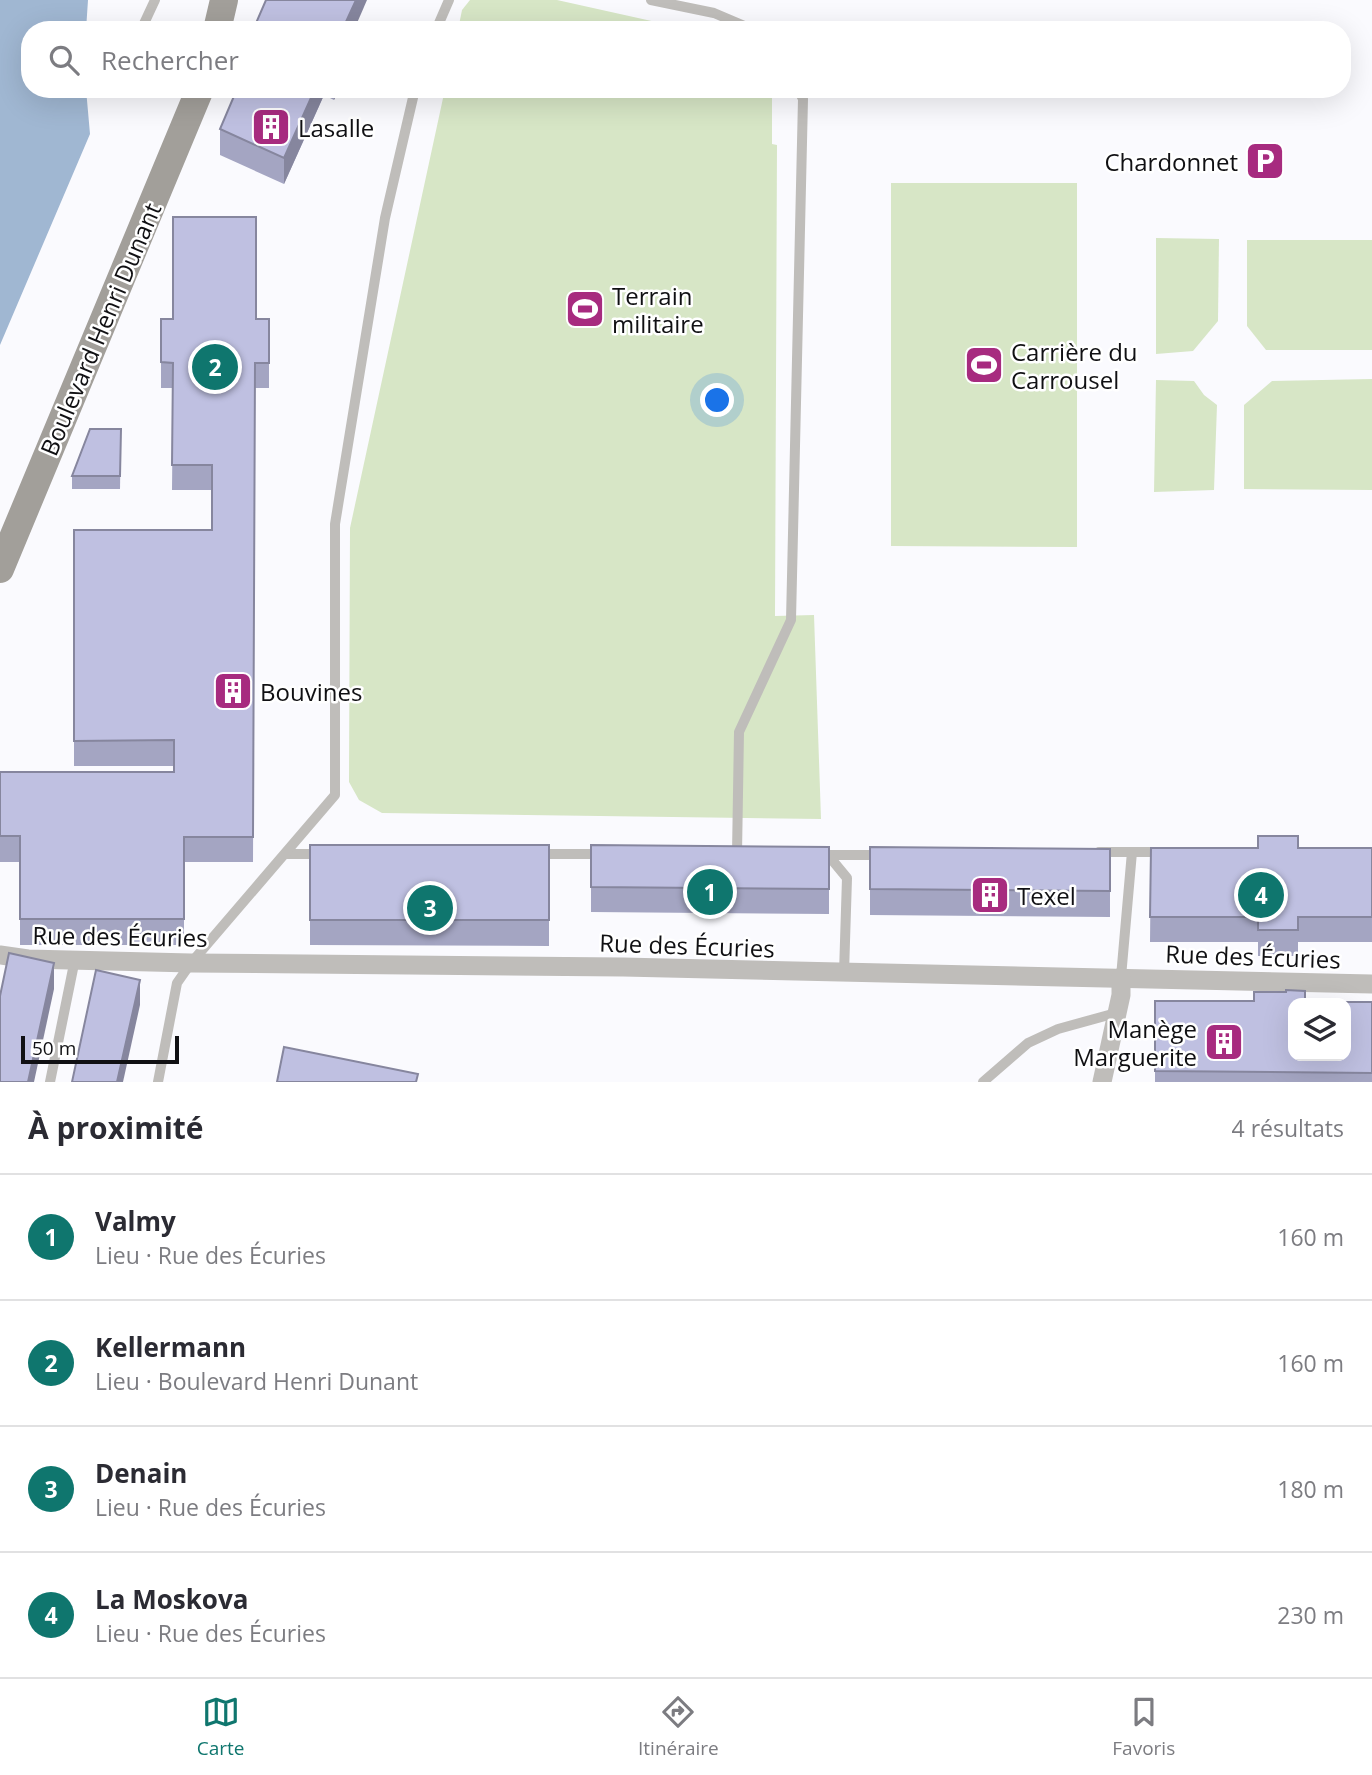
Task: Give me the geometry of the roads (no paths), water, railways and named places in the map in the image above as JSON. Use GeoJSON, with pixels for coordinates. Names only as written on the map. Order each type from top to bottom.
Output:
{"type":"FeatureCollection","features":[{"type":"Feature","properties":{"kind":"main road"},"geometry":{"type":"LineString","coordinates":[[219,21],[224,0]]}},
{"type":"Feature","properties":{"kind":"main road","name":"Boulevard Henri Dunant"},"geometry":{"type":"LineString","coordinates":[[0,569],[196,98]]}},
{"type":"Feature","properties":{"kind":"street","name":"Rue des Écuries"},"geometry":{"type":"LineString","coordinates":[[0,955],[28,959],[623,967],[1372,984]]}},
{"type":"Feature","properties":{"kind":"street"},"geometry":{"type":"LineString","coordinates":[[1102,1082],[1121,977]]}},
{"type":"Feature","properties":{"kind":"lane"},"geometry":{"type":"LineString","coordinates":[[145,21],[155,0]]}},
{"type":"Feature","properties":{"kind":"lane"},"geometry":{"type":"LineString","coordinates":[[440,21],[449,0]]}},
{"type":"Feature","properties":{"kind":"lane"},"geometry":{"type":"LineString","coordinates":[[651,0],[714,13],[733,21]]}},
{"type":"Feature","properties":{"kind":"lane"},"geometry":{"type":"LineString","coordinates":[[158,1082],[177,983],[191,962],[287,854],[335,795],[335,524],[385,218],[413,98]]}},
{"type":"Feature","properties":{"kind":"lane"},"geometry":{"type":"LineString","coordinates":[[737,854],[738,732],[791,620],[802,98]]}},
{"type":"Feature","properties":{"kind":"lane"},"geometry":{"type":"LineString","coordinates":[[1091,852],[1174,852]]}},
{"type":"Feature","properties":{"kind":"lane"},"geometry":{"type":"LineString","coordinates":[[1121,977],[1132,852]]}},
{"type":"Feature","properties":{"kind":"lane"},"geometry":{"type":"LineString","coordinates":[[287,854],[328,854]]}},
{"type":"Feature","properties":{"kind":"lane"},"geometry":{"type":"LineString","coordinates":[[532,854],[614,854]]}},
{"type":"Feature","properties":{"kind":"lane"},"geometry":{"type":"LineString","coordinates":[[723,854],[751,855]]}},
{"type":"Feature","properties":{"kind":"lane"},"geometry":{"type":"LineString","coordinates":[[802,855],[897,854]]}},
{"type":"Feature","properties":{"kind":"lane"},"geometry":{"type":"LineString","coordinates":[[828,855],[847,878],[844,974]]}},
{"type":"Feature","properties":{"kind":"lane"},"geometry":{"type":"LineString","coordinates":[[50,1082],[75,959]]}},
{"type":"Feature","properties":{"kind":"lane"},"geometry":{"type":"LineString","coordinates":[[983,1082],[1028,1044],[1058,1029],[1116,1013]]}},
{"type":"Feature","properties":{"kind":"water"},"geometry":{"type":"Polygon","coordinates":[[[0,0],[88,0],[87,21],[21,21],[21,98],[87,98],[90,134],[0,345],[0,0]]]}},
{"type":"Feature","properties":{"kind":"place","name":"Lasalle"},"geometry":{"type":"Point","coordinates":[271,127]}},
{"type":"Feature","properties":{"kind":"place","name":"Chardonnet"},"geometry":{"type":"Point","coordinates":[1265,161]}},
{"type":"Feature","properties":{"kind":"place","name":"Terrain militaire"},"geometry":{"type":"Point","coordinates":[585,309]}},
{"type":"Feature","properties":{"kind":"place","name":"Carrière du Carrousel"},"geometry":{"type":"Point","coordinates":[984,365]}},
{"type":"Feature","properties":{"kind":"place","name":"Kellermann"},"geometry":{"type":"Point","coordinates":[215,367]}},
{"type":"Feature","properties":{"kind":"place","name":"Bouvines"},"geometry":{"type":"Point","coordinates":[233,691]}},
{"type":"Feature","properties":{"kind":"place","name":"Valmy"},"geometry":{"type":"Point","coordinates":[710,892]}},
{"type":"Feature","properties":{"kind":"place","name":"Texel"},"geometry":{"type":"Point","coordinates":[990,895]}},
{"type":"Feature","properties":{"kind":"place","name":"La Moskova"},"geometry":{"type":"Point","coordinates":[1261,895]}},
{"type":"Feature","properties":{"kind":"place","name":"Denain"},"geometry":{"type":"Point","coordinates":[430,908]}},
{"type":"Feature","properties":{"kind":"place","name":"Manège Marguerite"},"geometry":{"type":"Point","coordinates":[1224,1042]}}]}
